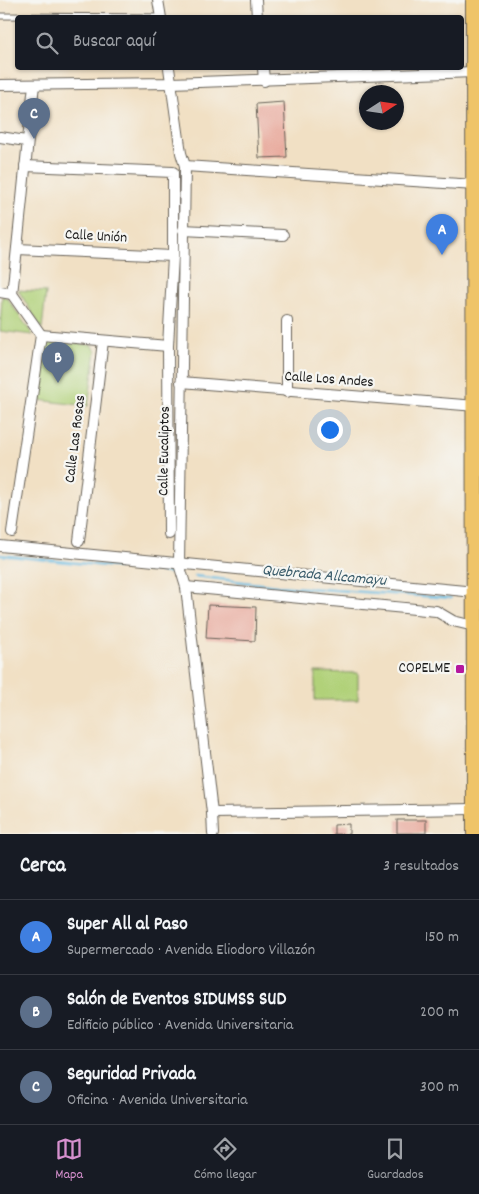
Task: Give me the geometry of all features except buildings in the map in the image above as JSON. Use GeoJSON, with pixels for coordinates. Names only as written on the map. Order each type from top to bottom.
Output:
{"type":"FeatureCollection","features":[{"type":"Feature","properties":{"kind":"highway"},"geometry":{"type":"LineString","coordinates":[[474,0],[476,406],[475,834]]}},
{"type":"Feature","properties":{"kind":"street"},"geometry":{"type":"LineString","coordinates":[[158,0],[161,15]]}},
{"type":"Feature","properties":{"kind":"street"},"geometry":{"type":"LineString","coordinates":[[256,0],[258,15]]}},
{"type":"Feature","properties":{"kind":"street","name":"Calle Eucaliptos"},"geometry":{"type":"LineString","coordinates":[[169,70],[181,153],[185,166],[179,564],[186,587],[213,834]]}},
{"type":"Feature","properties":{"kind":"street"},"geometry":{"type":"LineString","coordinates":[[263,70],[264,81]]}},
{"type":"Feature","properties":{"kind":"street"},"geometry":{"type":"LineString","coordinates":[[0,85],[264,81],[474,72]]}},
{"type":"Feature","properties":{"kind":"street"},"geometry":{"type":"LineString","coordinates":[[12,532],[41,335],[12,294],[26,141],[34,85]]}},
{"type":"Feature","properties":{"kind":"street"},"geometry":{"type":"LineString","coordinates":[[0,137],[26,141]]}},
{"type":"Feature","properties":{"kind":"street","name":"Calle Eucaliptos"},"geometry":{"type":"LineString","coordinates":[[25,166],[173,172],[173,256],[168,346],[169,534]]}},
{"type":"Feature","properties":{"kind":"street"},"geometry":{"type":"LineString","coordinates":[[185,166],[474,185]]}},
{"type":"Feature","properties":{"kind":"street"},"geometry":{"type":"LineString","coordinates":[[183,230],[283,235]]}},
{"type":"Feature","properties":{"kind":"street","name":"Calle Unión"},"geometry":{"type":"LineString","coordinates":[[17,249],[173,256]]}},
{"type":"Feature","properties":{"kind":"street"},"geometry":{"type":"LineString","coordinates":[[0,292],[12,294]]}},
{"type":"Feature","properties":{"kind":"street"},"geometry":{"type":"LineString","coordinates":[[287,392],[288,321]]}},
{"type":"Feature","properties":{"kind":"street"},"geometry":{"type":"LineString","coordinates":[[41,335],[168,346]]}},
{"type":"Feature","properties":{"kind":"street","name":"Calle Las Rosas"},"geometry":{"type":"LineString","coordinates":[[79,541],[103,341]]}},
{"type":"Feature","properties":{"kind":"street","name":"Calle Los Andes"},"geometry":{"type":"LineString","coordinates":[[181,382],[476,406]]}},
{"type":"Feature","properties":{"kind":"street"},"geometry":{"type":"LineString","coordinates":[[0,546],[475,592]]}},
{"type":"Feature","properties":{"kind":"street"},"geometry":{"type":"LineString","coordinates":[[186,587],[436,611],[453,621],[474,626]]}},
{"type":"Feature","properties":{"kind":"street"},"geometry":{"type":"LineString","coordinates":[[212,813],[474,809]]}},
{"type":"Feature","properties":{"kind":"lane"},"geometry":{"type":"LineString","coordinates":[[0,16],[15,16]]}},
{"type":"Feature","properties":{"kind":"green space"},"geometry":{"type":"Polygon","coordinates":[[[18,290],[46,292],[42,329],[18,290]]]}},
{"type":"Feature","properties":{"kind":"green space"},"geometry":{"type":"Polygon","coordinates":[[[2,296],[7,298],[33,335],[0,331],[2,296]]]}},
{"type":"Feature","properties":{"kind":"green space"},"geometry":{"type":"Polygon","coordinates":[[[46,341],[92,345],[96,351],[88,406],[38,400],[46,341]]]}},
{"type":"Feature","properties":{"kind":"green space"},"geometry":{"type":"Polygon","coordinates":[[[315,672],[358,673],[358,700],[315,700],[315,672]]]}},
{"type":"Feature","properties":{"kind":"waterway","name":"Quebrada Allcamayu"},"geometry":{"type":"LineString","coordinates":[[0,555],[173,573]]}},
{"type":"Feature","properties":{"kind":"waterway","name":"Quebrada Allcamayu"},"geometry":{"type":"LineString","coordinates":[[195,576],[277,586],[451,598]]}},
{"type":"Feature","properties":{"kind":"place","name":"Seguridad Privada"},"geometry":{"type":"Point","coordinates":[34,139]}},
{"type":"Feature","properties":{"kind":"place","name":"Super All al Paso"},"geometry":{"type":"Point","coordinates":[442,255]}},
{"type":"Feature","properties":{"kind":"place","name":"Salón de Eventos SIDUMSS SUD"},"geometry":{"type":"Point","coordinates":[58,383]}},
{"type":"Feature","properties":{"kind":"place","name":"COPELME"},"geometry":{"type":"Point","coordinates":[460,669]}}]}
